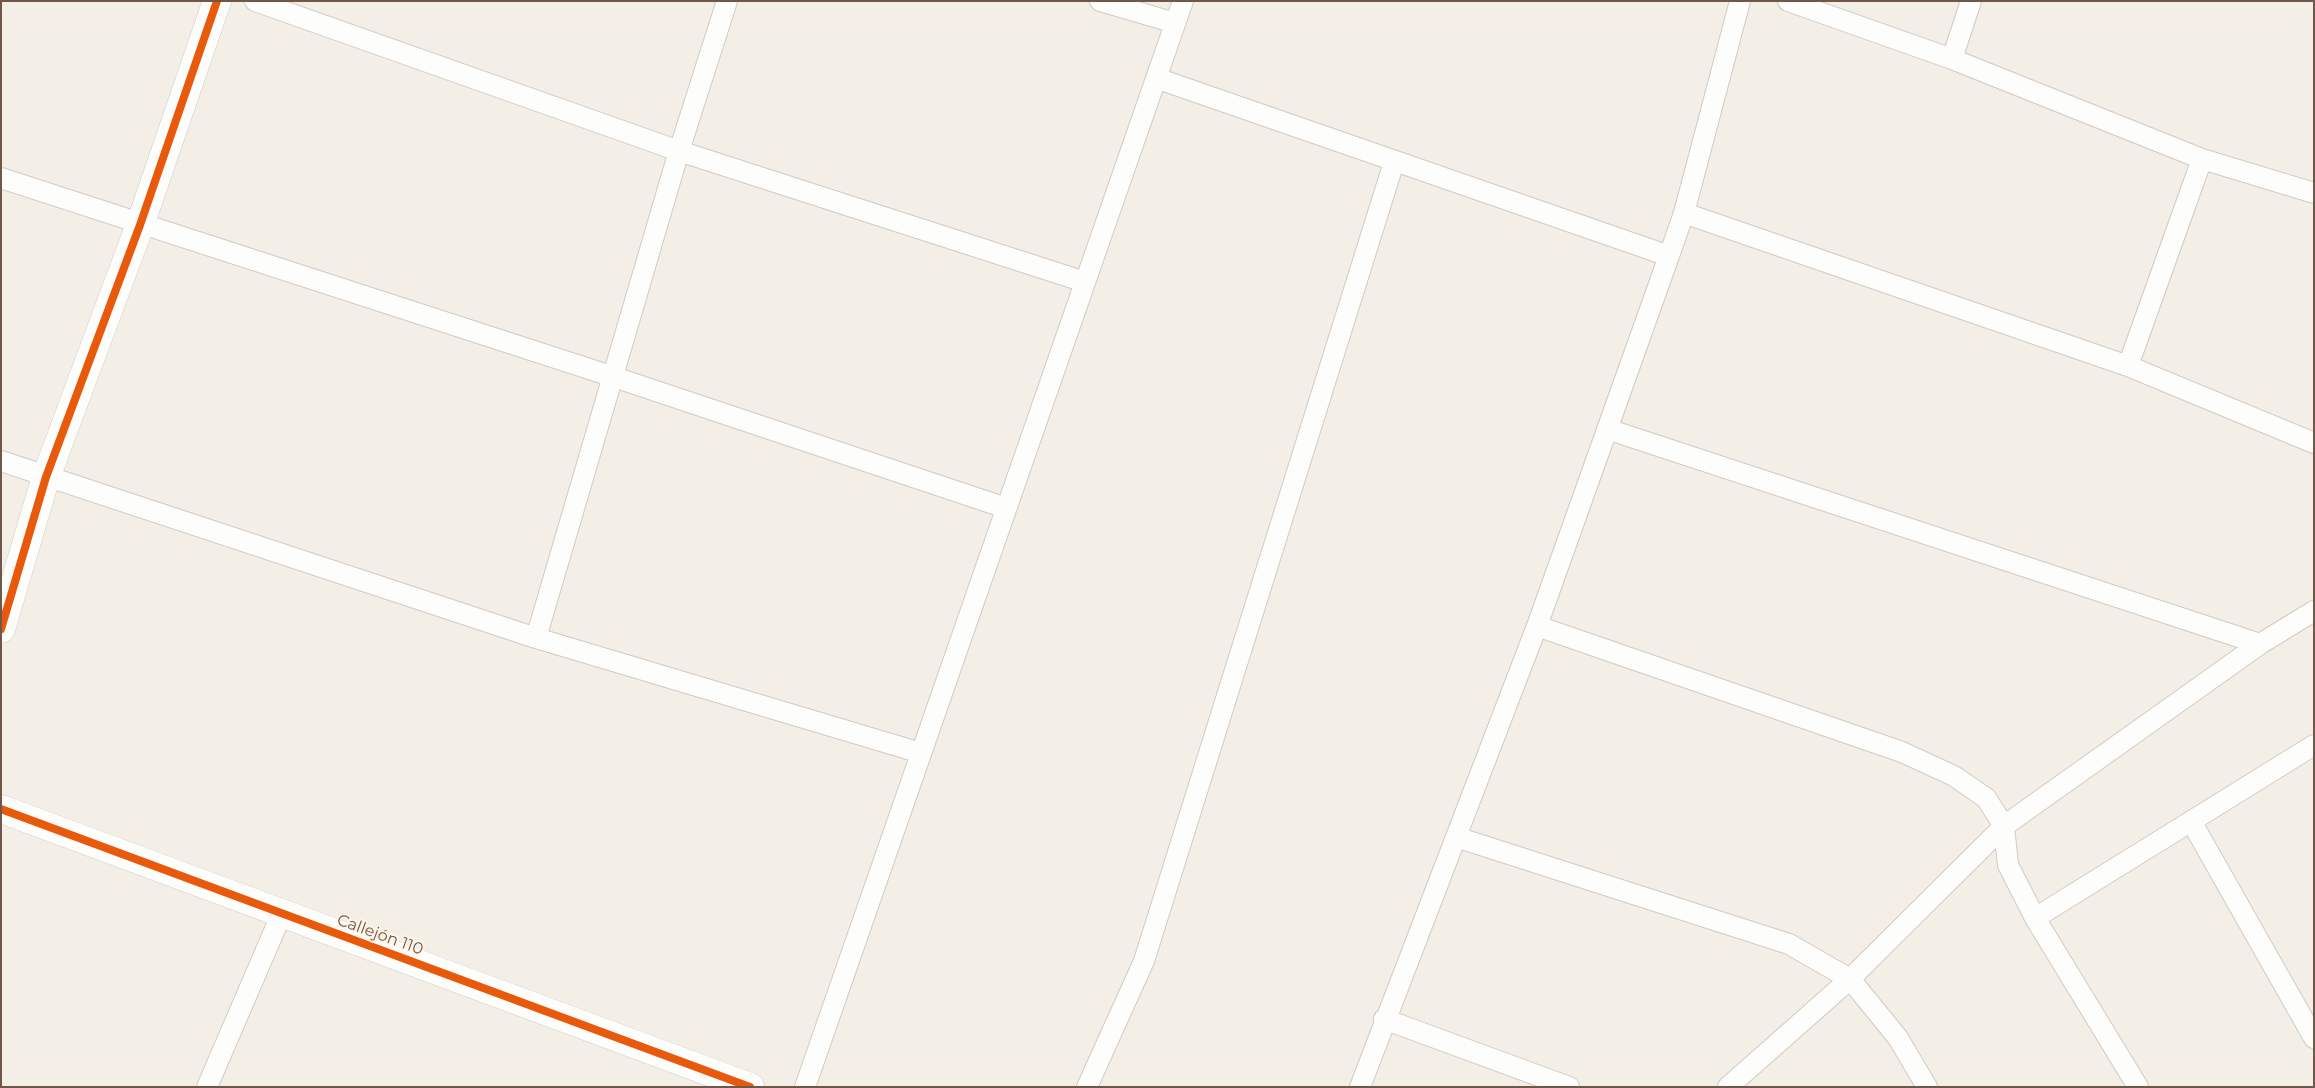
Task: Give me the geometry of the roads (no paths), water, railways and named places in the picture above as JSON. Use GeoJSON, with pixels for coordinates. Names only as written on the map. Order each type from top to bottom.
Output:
{"type":"FeatureCollection","features":[{"type":"Feature","properties":{"kind":"street"},"geometry":{"type":"LineString","coordinates":[[1,629],[46,477],[140,224],[217,1]]}},
{"type":"Feature","properties":{"kind":"street","name":"Callejón 110"},"geometry":{"type":"LineString","coordinates":[[1,808],[750,1087]]}},
{"type":"Feature","properties":{"kind":"lane"},"geometry":{"type":"LineString","coordinates":[[255,1],[680,151],[1085,282]]}},
{"type":"Feature","properties":{"kind":"lane"},"geometry":{"type":"LineString","coordinates":[[536,638],[680,151],[727,1]]}},
{"type":"Feature","properties":{"kind":"lane"},"geometry":{"type":"LineString","coordinates":[[1100,1],[1175,23]]}},
{"type":"Feature","properties":{"kind":"lane"},"geometry":{"type":"LineString","coordinates":[[805,1087],[1183,1]]}},
{"type":"Feature","properties":{"kind":"lane"},"geometry":{"type":"LineString","coordinates":[[1360,1087],[1384,1019],[1537,626],[1669,256],[1684,213],[1740,1]]}},
{"type":"Feature","properties":{"kind":"lane"},"geometry":{"type":"LineString","coordinates":[[1788,1],[1952,59],[2202,159],[2314,193]]}},
{"type":"Feature","properties":{"kind":"lane"},"geometry":{"type":"LineString","coordinates":[[1952,59],[1971,1]]}},
{"type":"Feature","properties":{"kind":"lane"},"geometry":{"type":"LineString","coordinates":[[1156,78],[1669,256]]}},
{"type":"Feature","properties":{"kind":"lane"},"geometry":{"type":"LineString","coordinates":[[2128,366],[2202,159]]}},
{"type":"Feature","properties":{"kind":"lane"},"geometry":{"type":"LineString","coordinates":[[1087,1087],[1144,960],[1394,162]]}},
{"type":"Feature","properties":{"kind":"lane"},"geometry":{"type":"LineString","coordinates":[[1,178],[614,377],[1006,508]]}},
{"type":"Feature","properties":{"kind":"lane"},"geometry":{"type":"LineString","coordinates":[[1684,213],[2128,366],[2314,443]]}},
{"type":"Feature","properties":{"kind":"lane"},"geometry":{"type":"LineString","coordinates":[[1607,429],[2260,644]]}},
{"type":"Feature","properties":{"kind":"lane"},"geometry":{"type":"LineString","coordinates":[[1,461],[536,638],[921,753]]}},
{"type":"Feature","properties":{"kind":"lane"},"geometry":{"type":"LineString","coordinates":[[1728,1087],[1850,979],[2004,826],[2260,644],[2314,611]]}},
{"type":"Feature","properties":{"kind":"lane"},"geometry":{"type":"LineString","coordinates":[[1537,626],[1902,752],[1954,776],[1986,798],[2004,826],[2008,865],[2035,918],[2138,1087]]}},
{"type":"Feature","properties":{"kind":"lane"},"geometry":{"type":"LineString","coordinates":[[2035,918],[2314,744]]}},
{"type":"Feature","properties":{"kind":"lane"},"geometry":{"type":"LineString","coordinates":[[2191,821],[2314,1038]]}},
{"type":"Feature","properties":{"kind":"lane"},"geometry":{"type":"LineString","coordinates":[[1456,838],[1789,944],[1850,979],[1898,1038],[1927,1087]]}},
{"type":"Feature","properties":{"kind":"lane"},"geometry":{"type":"LineString","coordinates":[[207,1087],[282,913]]}},
{"type":"Feature","properties":{"kind":"lane"},"geometry":{"type":"LineString","coordinates":[[1384,1019],[1569,1087]]}}]}
